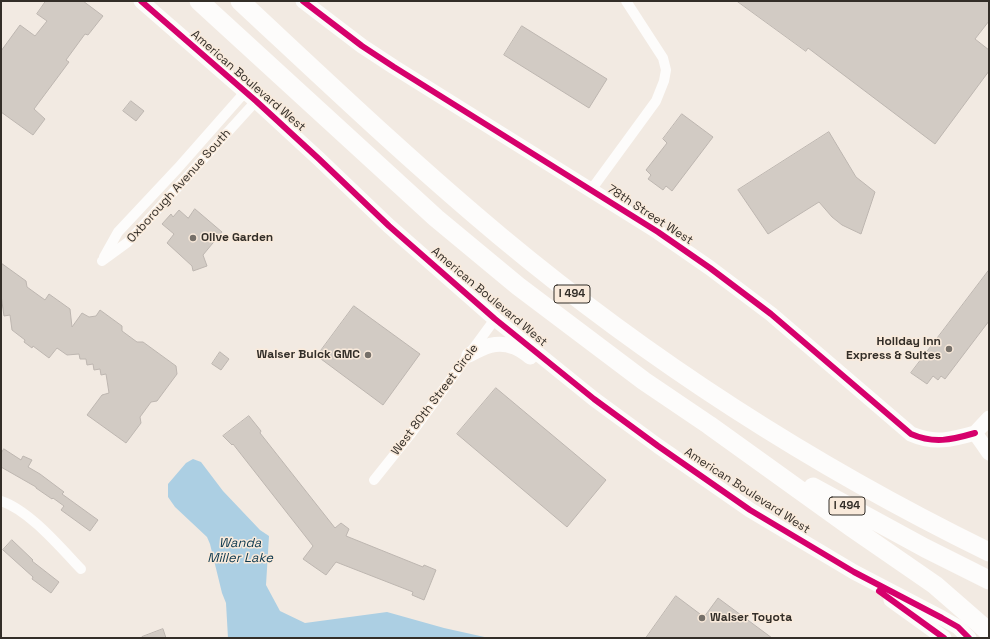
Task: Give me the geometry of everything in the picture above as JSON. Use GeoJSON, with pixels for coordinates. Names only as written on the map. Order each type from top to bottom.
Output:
{"type":"FeatureCollection","features":[{"type":"Feature","properties":{"kind":"highway","name":"I 494"},"geometry":{"type":"LineString","coordinates":[[199,1],[472,249],[518,286],[644,381],[709,425],[815,488],[925,548],[989,580]]}},
{"type":"Feature","properties":{"kind":"highway","name":"I 494"},"geometry":{"type":"LineString","coordinates":[[240,1],[431,177],[502,238],[576,298],[675,369],[816,460],[945,531],[989,552]]}},
{"type":"Feature","properties":{"kind":"highway"},"geometry":{"type":"LineString","coordinates":[[709,425],[935,585],[989,632]]}},
{"type":"Feature","properties":{"kind":"highway"},"geometry":{"type":"LineString","coordinates":[[945,531],[989,544]]}},
{"type":"Feature","properties":{"kind":"street","name":"American Boulevard West"},"geometry":{"type":"LineString","coordinates":[[141,1],[320,159],[389,226],[495,320],[584,391],[658,446],[750,510],[854,572],[958,627],[969,638]]}},
{"type":"Feature","properties":{"kind":"street","name":"78th Street West"},"geometry":{"type":"LineString","coordinates":[[303,1],[362,46],[394,67],[681,248],[760,306],[911,434],[934,441],[956,439],[975,433]]}},
{"type":"Feature","properties":{"kind":"street"},"geometry":{"type":"LineString","coordinates":[[591,190],[656,100],[664,81],[666,70],[663,58],[626,1]]}},
{"type":"Feature","properties":{"kind":"street","name":"Oxborough Avenue South"},"geometry":{"type":"LineString","coordinates":[[250,96],[128,242],[102,261],[118,232],[178,168],[250,96]]}},
{"type":"Feature","properties":{"kind":"street","name":"West 80th Street Circle"},"geometry":{"type":"LineString","coordinates":[[374,480],[495,320]]}},
{"type":"Feature","properties":{"kind":"street"},"geometry":{"type":"LineString","coordinates":[[469,355],[484,346],[493,344],[514,346],[584,391]]}},
{"type":"Feature","properties":{"kind":"street"},"geometry":{"type":"LineString","coordinates":[[989,418],[975,433],[989,453]]}},
{"type":"Feature","properties":{"kind":"street"},"geometry":{"type":"LineString","coordinates":[[1,501],[28,516],[81,569]]}},
{"type":"Feature","properties":{"kind":"street","name":"American Boulevard West"},"geometry":{"type":"LineString","coordinates":[[854,572],[944,638]]}},
{"type":"Feature","properties":{"kind":"water","name":"Wanda Miller Lake"},"geometry":{"type":"Polygon","coordinates":[[[193,459],[201,462],[223,491],[260,530],[269,536],[266,585],[280,611],[305,623],[387,612],[444,628],[489,638],[228,638],[226,603],[222,593],[210,544],[207,537],[175,507],[168,497],[168,484],[186,463],[193,459]]]}},
{"type":"Feature","properties":{"kind":"building"},"geometry":{"type":"Polygon","coordinates":[[[46,1],[83,1],[103,16],[88,35],[85,34],[66,60],[69,62],[34,109],[45,119],[33,135],[1,112],[1,51],[20,25],[35,36],[47,21],[37,14],[46,1]]]}},
{"type":"Feature","properties":{"kind":"building"},"geometry":{"type":"Polygon","coordinates":[[[737,1],[989,1],[989,21],[975,39],[989,50],[989,71],[935,144],[808,48],[806,51],[737,1]]]}},
{"type":"Feature","properties":{"kind":"building"},"geometry":{"type":"Polygon","coordinates":[[[522,26],[607,79],[589,108],[504,55],[522,26]]]}},
{"type":"Feature","properties":{"kind":"building"},"geometry":{"type":"Polygon","coordinates":[[[131,101],[144,111],[136,121],[123,111],[131,101]]]}},
{"type":"Feature","properties":{"kind":"building"},"geometry":{"type":"Polygon","coordinates":[[[682,114],[713,137],[672,191],[666,186],[663,190],[648,179],[651,175],[646,170],[667,143],[663,139],[682,114]]]}},
{"type":"Feature","properties":{"kind":"building"},"geometry":{"type":"Polygon","coordinates":[[[829,132],[856,177],[875,192],[861,234],[842,225],[832,217],[819,202],[768,234],[738,190],[829,132]]]}},
{"type":"Feature","properties":{"kind":"building","name":"Olive Garden"},"geometry":{"type":"Polygon","coordinates":[[[195,209],[222,232],[203,255],[207,266],[193,271],[192,266],[167,243],[174,234],[162,224],[171,214],[173,217],[179,210],[188,218],[195,209]]]}},
{"type":"Feature","properties":{"kind":"building"},"geometry":{"type":"Polygon","coordinates":[[[1,263],[26,281],[27,287],[45,300],[49,294],[70,309],[72,327],[82,313],[89,317],[96,316],[100,310],[122,326],[122,331],[137,342],[143,342],[176,366],[177,374],[157,401],[151,402],[140,417],[141,423],[126,443],[87,415],[102,395],[109,393],[106,374],[101,375],[100,369],[94,370],[93,364],[87,365],[86,359],[80,359],[79,354],[67,355],[57,348],[49,358],[33,346],[32,348],[24,342],[25,340],[12,330],[10,315],[4,316],[1,295],[1,263]]]}},
{"type":"Feature","properties":{"kind":"building","name":"Holiday Inn Express & Suites"},"geometry":{"type":"Polygon","coordinates":[[[989,270],[989,321],[945,379],[941,376],[938,380],[933,376],[927,384],[911,373],[989,270]]]}},
{"type":"Feature","properties":{"kind":"building","name":"Walser Buick GMC"},"geometry":{"type":"Polygon","coordinates":[[[354,306],[420,354],[383,405],[317,356],[354,306]]]}},
{"type":"Feature","properties":{"kind":"building"},"geometry":{"type":"Polygon","coordinates":[[[220,352],[229,359],[221,370],[212,364],[220,352]]]}},
{"type":"Feature","properties":{"kind":"building"},"geometry":{"type":"Polygon","coordinates":[[[496,388],[606,480],[567,527],[457,434],[496,388]]]}},
{"type":"Feature","properties":{"kind":"building"},"geometry":{"type":"Polygon","coordinates":[[[249,416],[261,431],[260,433],[335,528],[341,523],[349,529],[346,536],[423,567],[424,565],[436,570],[424,600],[412,595],[413,592],[336,562],[326,575],[303,559],[313,546],[233,444],[232,445],[223,436],[249,416]]]}},
{"type":"Feature","properties":{"kind":"building"},"geometry":{"type":"Polygon","coordinates":[[[4,449],[21,460],[23,456],[32,460],[28,467],[64,492],[62,494],[98,520],[90,531],[61,510],[64,506],[53,498],[52,499],[36,487],[1,467],[1,454],[4,449]]]}},
{"type":"Feature","properties":{"kind":"building"},"geometry":{"type":"Polygon","coordinates":[[[12,540],[33,560],[32,561],[59,582],[51,593],[32,579],[33,577],[3,550],[12,540]]]}},
{"type":"Feature","properties":{"kind":"building","name":"Walser Toyota"},"geometry":{"type":"Polygon","coordinates":[[[676,596],[704,617],[718,598],[772,638],[646,638],[676,596]]]}},
{"type":"Feature","properties":{"kind":"building"},"geometry":{"type":"Polygon","coordinates":[[[163,629],[166,638],[142,638],[142,637],[163,629]]]}},
{"type":"Feature","properties":{"kind":"cycle path"},"geometry":{"type":"LineString","coordinates":[[141,1],[256,101],[389,226],[495,319],[594,399],[750,510],[854,572],[958,627],[969,638]]}},
{"type":"Feature","properties":{"kind":"cycle path"},"geometry":{"type":"LineString","coordinates":[[303,1],[362,46],[394,67],[658,232],[710,268],[771,314],[911,434],[927,439],[943,440],[958,438],[975,433]]}},
{"type":"Feature","properties":{"kind":"cycle path"},"geometry":{"type":"LineString","coordinates":[[879,591],[944,638]]}},
{"type":"Feature","properties":{"kind":"place","name":"Olive Garden"},"geometry":{"type":"Point","coordinates":[193,238]}},
{"type":"Feature","properties":{"kind":"place","name":"Holiday Inn Express & Suites"},"geometry":{"type":"Point","coordinates":[949,349]}},
{"type":"Feature","properties":{"kind":"place","name":"Walser Buick GMC"},"geometry":{"type":"Point","coordinates":[368,355]}},
{"type":"Feature","properties":{"kind":"place","name":"Walser Toyota"},"geometry":{"type":"Point","coordinates":[702,618]}}]}
